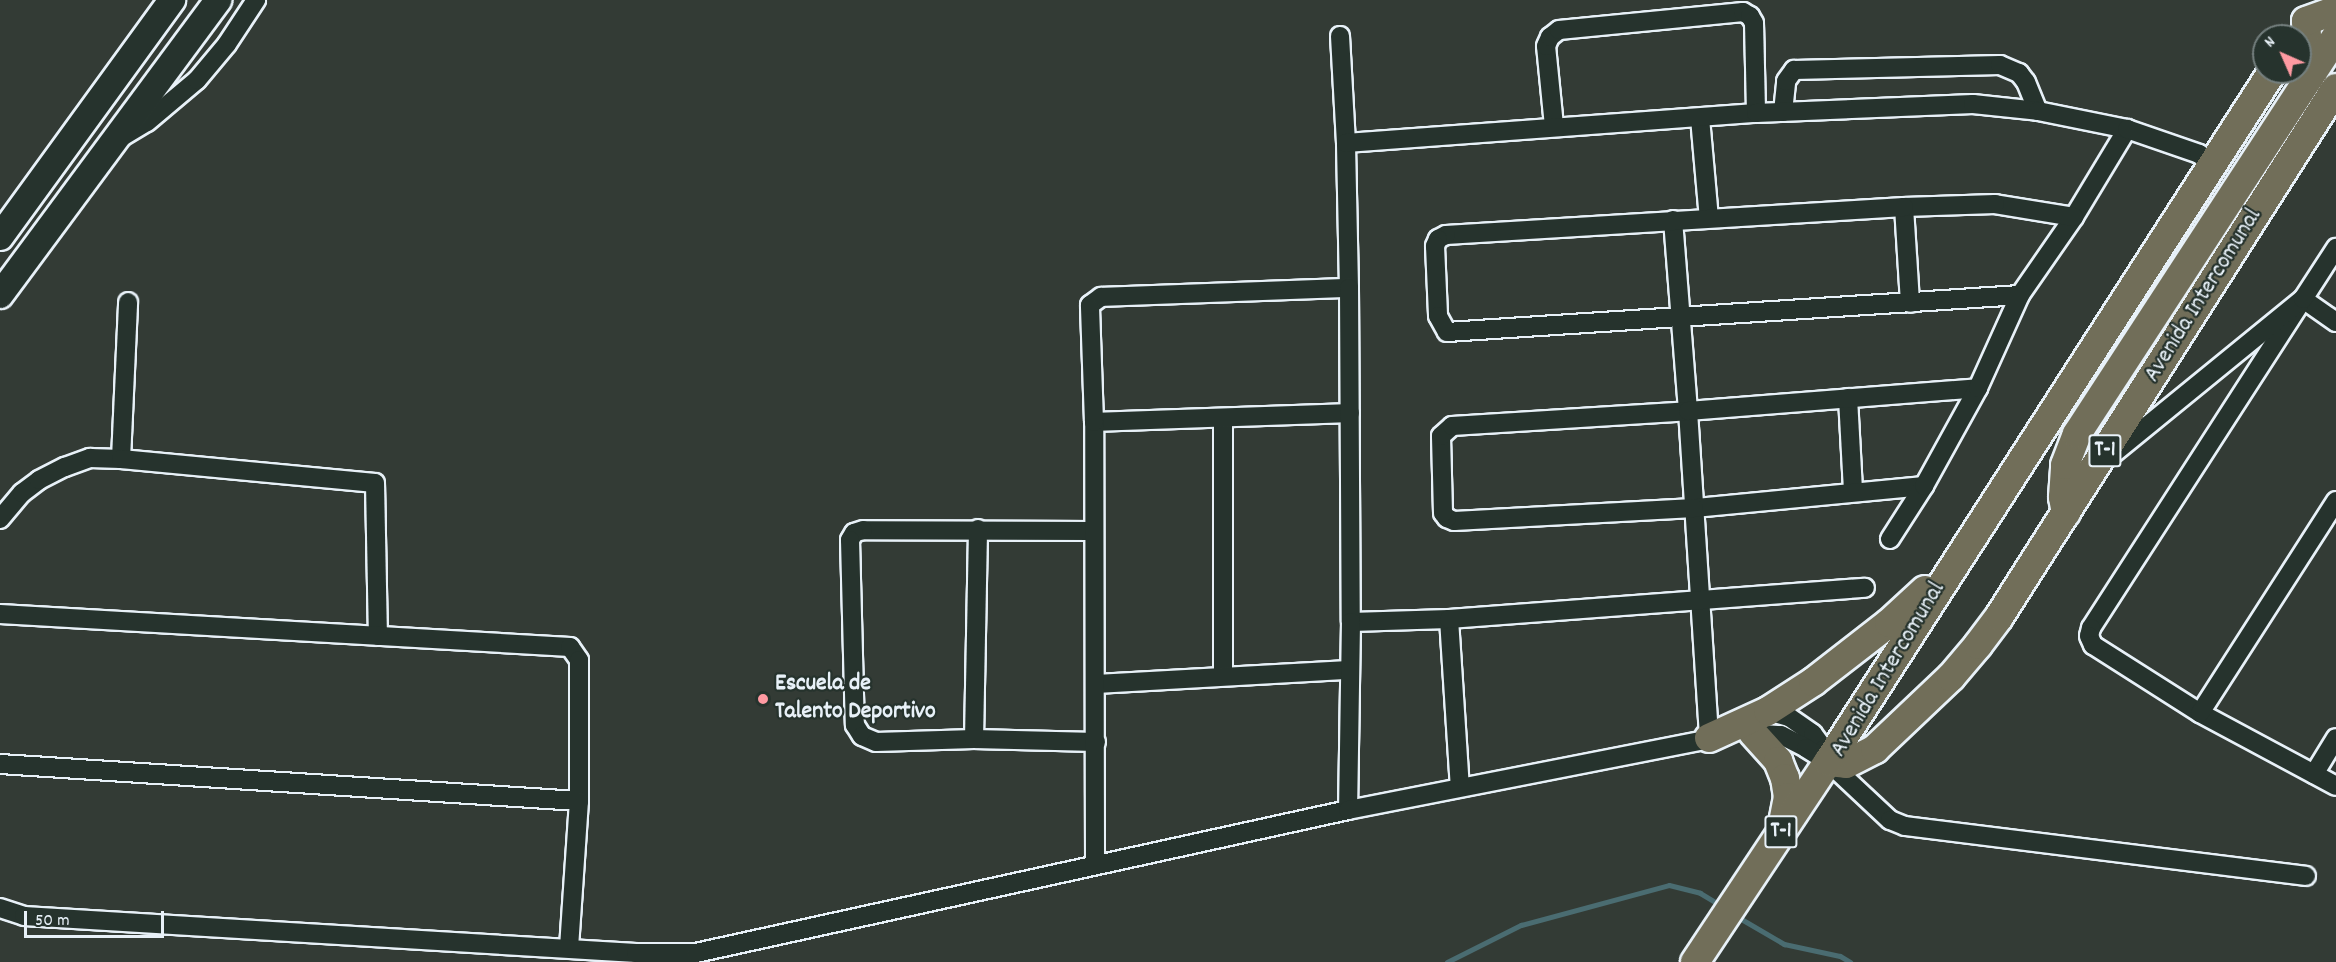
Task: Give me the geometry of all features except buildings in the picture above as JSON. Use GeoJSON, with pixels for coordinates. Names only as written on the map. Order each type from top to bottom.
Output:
{"type":"FeatureCollection","features":[{"type":"Feature","properties":{"kind":"main road"},"geometry":{"type":"LineString","coordinates":[[2307,19],[2336,10]]}},
{"type":"Feature","properties":{"kind":"main road"},"geometry":{"type":"LineString","coordinates":[[2312,74],[2336,37]]}},
{"type":"Feature","properties":{"kind":"main road","name":"Avenida Intercomunal"},"geometry":{"type":"LineString","coordinates":[[2264,84],[1828,762],[1846,764],[1875,749],[1951,677],[1999,616],[2336,88]]}},
{"type":"Feature","properties":{"kind":"main road"},"geometry":{"type":"LineString","coordinates":[[2066,513],[2063,497],[2065,465],[2077,434],[2305,84]]}},
{"type":"Feature","properties":{"kind":"main road"},"geometry":{"type":"LineString","coordinates":[[2213,226],[2212,162],[2272,135]]}},
{"type":"Feature","properties":{"kind":"main road"},"geometry":{"type":"LineString","coordinates":[[1709,738],[1760,722],[1861,646],[1924,591],[1958,557]]}},
{"type":"Feature","properties":{"kind":"main road"},"geometry":{"type":"LineString","coordinates":[[1760,722],[1785,778],[1787,806],[1780,833]]}},
{"type":"Feature","properties":{"kind":"main road","name":"T-1"},"geometry":{"type":"LineString","coordinates":[[1695,962],[1726,912],[1828,762]]}},
{"type":"Feature","properties":{"kind":"street"},"geometry":{"type":"LineString","coordinates":[[0,237],[172,0]]}},
{"type":"Feature","properties":{"kind":"street"},"geometry":{"type":"LineString","coordinates":[[0,295],[218,0]]}},
{"type":"Feature","properties":{"kind":"street"},"geometry":{"type":"LineString","coordinates":[[116,140],[147,122],[197,80],[227,44],[256,0]]}},
{"type":"Feature","properties":{"kind":"street"},"geometry":{"type":"LineString","coordinates":[[1554,126],[1546,46],[1550,37],[1559,30],[1743,12],[1750,16],[1754,23],[1756,113]]}},
{"type":"Feature","properties":{"kind":"street"},"geometry":{"type":"LineString","coordinates":[[1340,36],[1346,143],[1349,288],[1352,622],[1349,670],[1348,810]]}},
{"type":"Feature","properties":{"kind":"street"},"geometry":{"type":"LineString","coordinates":[[1783,112],[1786,81],[1794,70],[2001,64],[2019,73],[2026,82],[2038,111]]}},
{"type":"Feature","properties":{"kind":"street"},"geometry":{"type":"LineString","coordinates":[[1346,143],[1756,113],[1973,104],[2038,111],[2127,129],[2199,154],[2212,162]]}},
{"type":"Feature","properties":{"kind":"street"},"geometry":{"type":"LineString","coordinates":[[1700,118],[1709,218]]}},
{"type":"Feature","properties":{"kind":"street"},"geometry":{"type":"LineString","coordinates":[[1890,538],[1924,486],[1978,388],[2020,295],[2074,217],[2127,129]]}},
{"type":"Feature","properties":{"kind":"street"},"geometry":{"type":"LineString","coordinates":[[2020,295],[1679,319],[1448,332],[1438,316],[1435,246],[1438,239],[1446,235],[1904,207],[1995,204],[2074,217]]}},
{"type":"Feature","properties":{"kind":"street"},"geometry":{"type":"LineString","coordinates":[[1904,207],[1910,303]]}},
{"type":"Feature","properties":{"kind":"street"},"geometry":{"type":"LineString","coordinates":[[0,908],[24,916],[569,947],[636,953],[696,953],[1348,810],[1709,738],[1688,411],[1672,220]]}},
{"type":"Feature","properties":{"kind":"street"},"geometry":{"type":"LineString","coordinates":[[2336,248],[2091,628],[2089,636],[2093,645],[2200,713],[2336,786]]}},
{"type":"Feature","properties":{"kind":"street"},"geometry":{"type":"LineString","coordinates":[[1095,864],[1094,422],[1090,305],[1101,297],[1349,288]]}},
{"type":"Feature","properties":{"kind":"street"},"geometry":{"type":"LineString","coordinates":[[2093,469],[2303,299]]}},
{"type":"Feature","properties":{"kind":"street"},"geometry":{"type":"LineString","coordinates":[[2303,299],[2336,322]]}},
{"type":"Feature","properties":{"kind":"street"},"geometry":{"type":"LineString","coordinates":[[121,459],[129,302]]}},
{"type":"Feature","properties":{"kind":"street"},"geometry":{"type":"LineString","coordinates":[[1924,486],[1694,508],[1454,520],[1447,518],[1443,513],[1441,436],[1452,426],[1688,411],[1978,388]]}},
{"type":"Feature","properties":{"kind":"street"},"geometry":{"type":"LineString","coordinates":[[1848,398],[1853,491]]}},
{"type":"Feature","properties":{"kind":"street"},"geometry":{"type":"LineString","coordinates":[[1094,422],[1350,414]]}},
{"type":"Feature","properties":{"kind":"street"},"geometry":{"type":"LineString","coordinates":[[1223,418],[1223,676]]}},
{"type":"Feature","properties":{"kind":"street"},"geometry":{"type":"LineString","coordinates":[[0,519],[22,493],[65,467],[90,459],[121,459],[375,483],[378,636]]}},
{"type":"Feature","properties":{"kind":"street"},"geometry":{"type":"LineString","coordinates":[[2200,713],[2336,501]]}},
{"type":"Feature","properties":{"kind":"street"},"geometry":{"type":"LineString","coordinates":[[974,739],[978,529]]}},
{"type":"Feature","properties":{"kind":"street"},"geometry":{"type":"LineString","coordinates":[[1093,531],[863,530],[854,533],[850,540],[855,725],[862,736],[876,742],[974,739],[1096,742]]}},
{"type":"Feature","properties":{"kind":"street"},"geometry":{"type":"LineString","coordinates":[[1352,622],[1449,619],[1865,588]]}},
{"type":"Feature","properties":{"kind":"street"},"geometry":{"type":"LineString","coordinates":[[0,614],[570,647],[579,660],[579,801],[569,947]]}},
{"type":"Feature","properties":{"kind":"street"},"geometry":{"type":"LineString","coordinates":[[1449,619],[1460,787]]}},
{"type":"Feature","properties":{"kind":"street"},"geometry":{"type":"LineString","coordinates":[[1096,684],[1349,670]]}},
{"type":"Feature","properties":{"kind":"street"},"geometry":{"type":"LineString","coordinates":[[1760,722],[1789,717],[1813,734],[1824,749],[1828,762]]}},
{"type":"Feature","properties":{"kind":"street"},"geometry":{"type":"LineString","coordinates":[[1760,722],[1828,762],[1890,820],[1905,826],[2306,876]]}},
{"type":"Feature","properties":{"kind":"street"},"geometry":{"type":"LineString","coordinates":[[2314,774],[2336,738]]}},
{"type":"Feature","properties":{"kind":"street"},"geometry":{"type":"LineString","coordinates":[[0,764],[579,801]]}},
{"type":"Feature","properties":{"kind":"waterway"},"geometry":{"type":"LineString","coordinates":[[1447,962],[1521,925],[1669,885],[1700,893],[1723,907]]}},
{"type":"Feature","properties":{"kind":"waterway"},"geometry":{"type":"LineString","coordinates":[[1736,916],[1784,944],[1840,956],[1850,962]]}},
{"type":"Feature","properties":{"kind":"place","name":"Escuela de Talento Deportivo"},"geometry":{"type":"Point","coordinates":[763,699]}}]}
